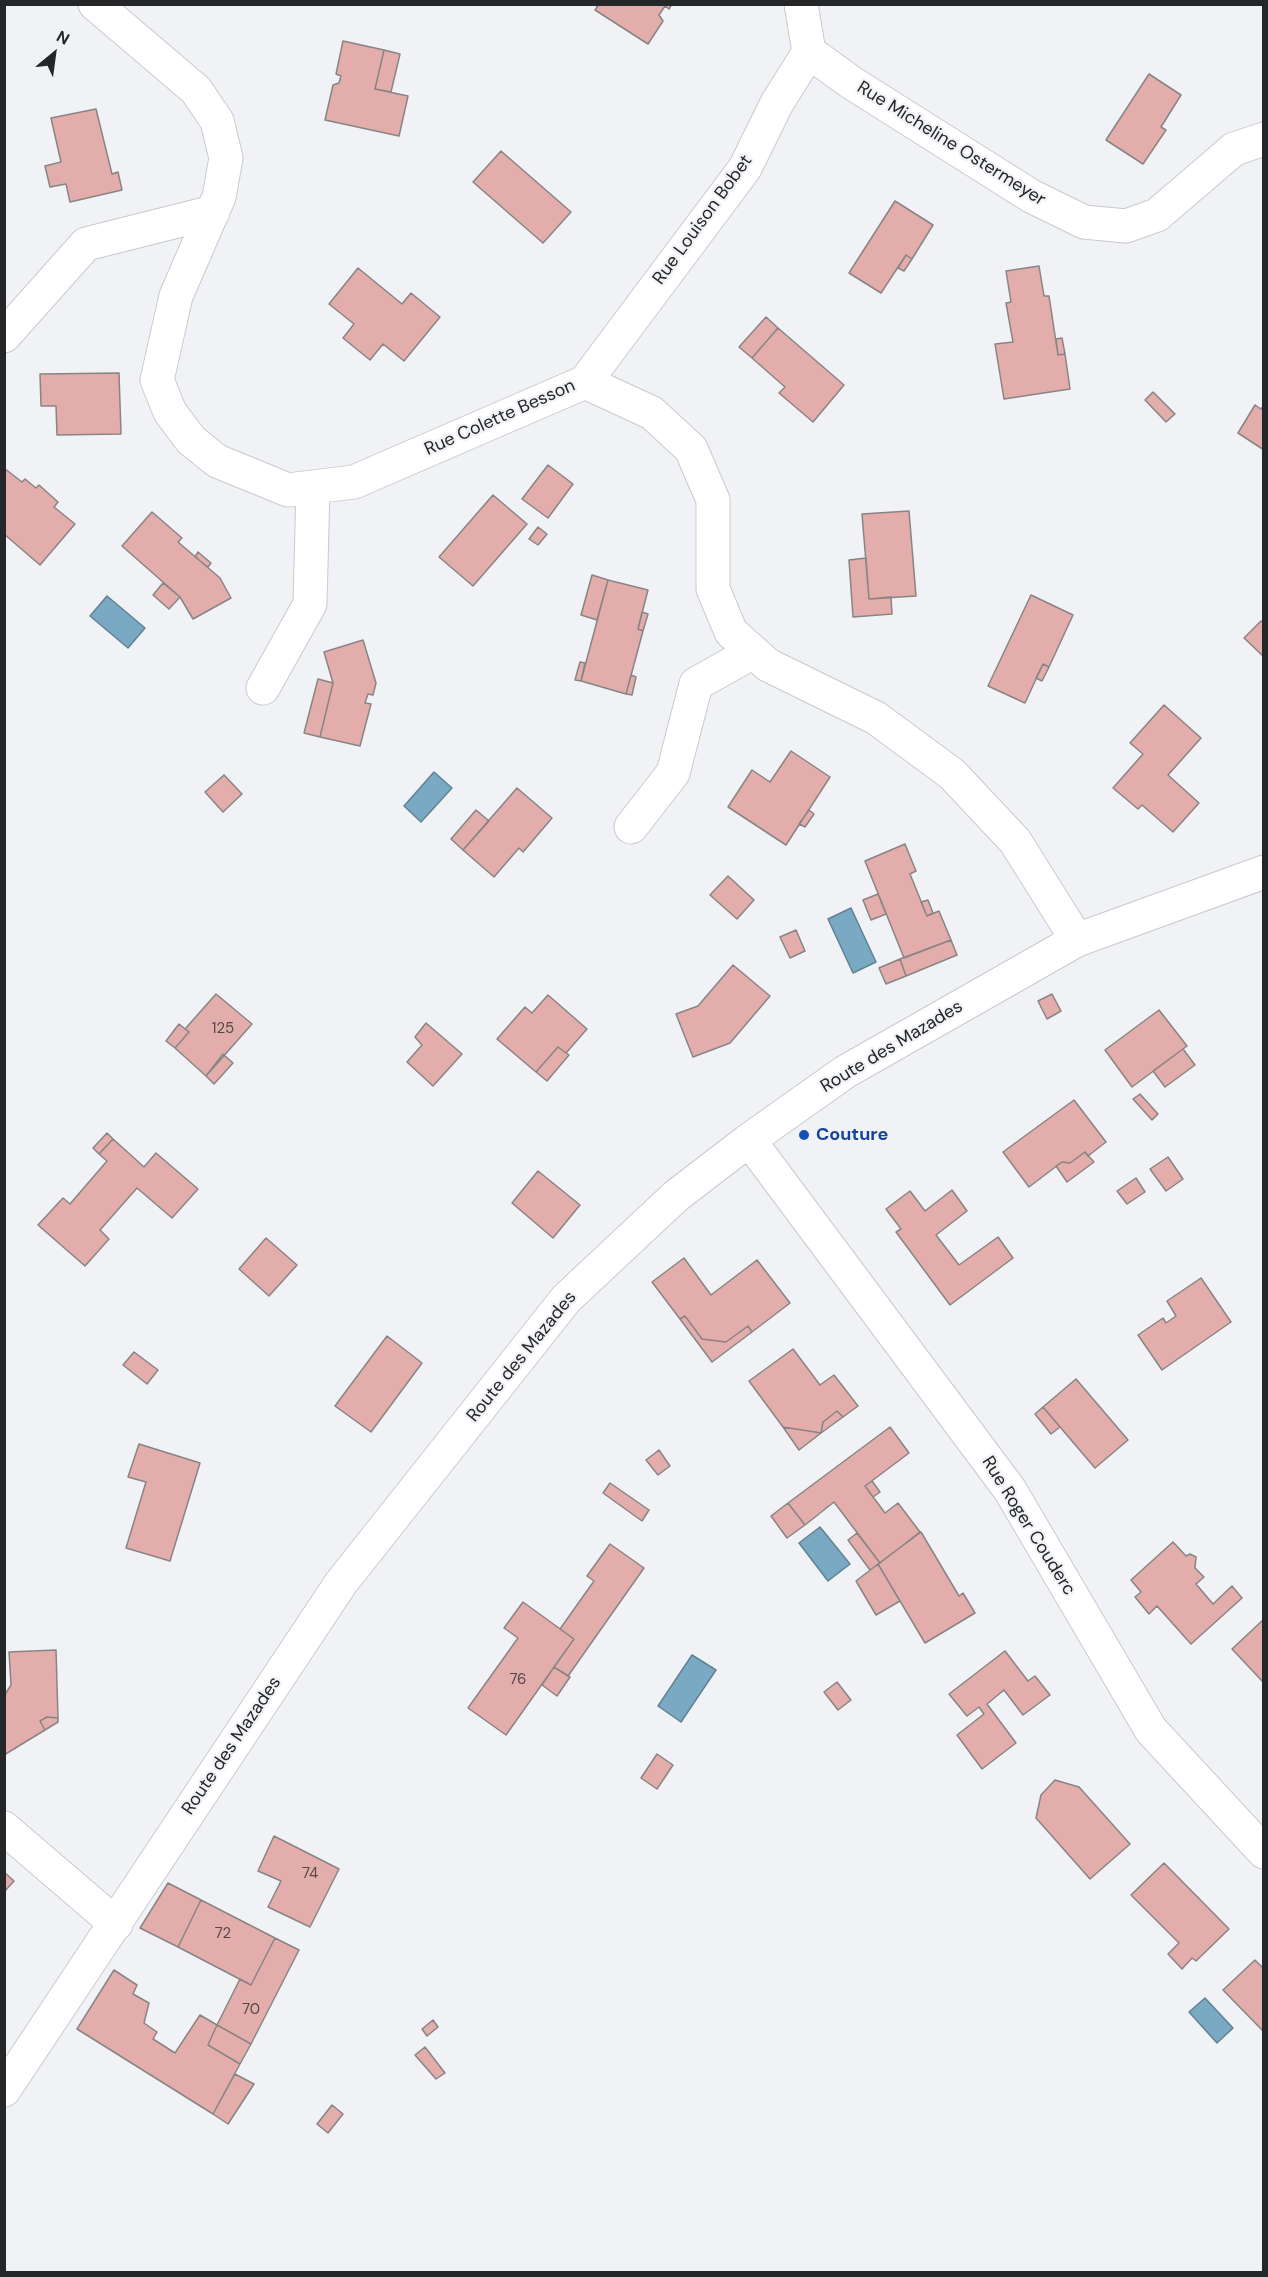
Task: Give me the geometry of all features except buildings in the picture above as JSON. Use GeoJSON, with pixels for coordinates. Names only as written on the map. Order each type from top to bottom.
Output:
{"type":"FeatureCollection","features":[{"type":"Feature","properties":{"kind":"street","name":"Rue Colette Besson"},"geometry":{"type":"LineString","coordinates":[[95,4],[196,90],[217,121],[226,158],[219,197],[176,296],[157,380],[171,412],[191,440],[217,461],[288,490],[354,482],[585,382],[652,413],[691,449],[713,500],[713,589],[731,632],[768,665],[876,718],[952,774],[1015,841],[1077,940]]}},
{"type":"Feature","properties":{"kind":"street"},"geometry":{"type":"LineString","coordinates":[[801,4],[809,52]]}},
{"type":"Feature","properties":{"kind":"street","name":"Rue Micheline Ostermeyer"},"geometry":{"type":"LineString","coordinates":[[809,52],[852,83],[1031,196],[1084,222],[1126,226],[1157,215],[1234,149],[1263,139]]}},
{"type":"Feature","properties":{"kind":"street","name":"Rue Louison Bobet"},"geometry":{"type":"LineString","coordinates":[[585,382],[745,168],[777,103],[809,52]]}},
{"type":"Feature","properties":{"kind":"street"},"geometry":{"type":"LineString","coordinates":[[4,336],[86,244],[213,212]]}},
{"type":"Feature","properties":{"kind":"street"},"geometry":{"type":"LineString","coordinates":[[263,688],[310,604],[313,487]]}},
{"type":"Feature","properties":{"kind":"street"},"geometry":{"type":"LineString","coordinates":[[632,827],[673,773],[696,684],[753,652]]}},
{"type":"Feature","properties":{"kind":"street","name":"Route des Mazades"},"geometry":{"type":"LineString","coordinates":[[4,2090],[341,1583],[566,1299],[676,1196],[748,1140],[845,1072],[1077,940],[1263,872]]}},
{"type":"Feature","properties":{"kind":"street","name":"Rue Roger Couderc"},"geometry":{"type":"LineString","coordinates":[[748,1140],[1010,1490],[1151,1730],[1263,1852]]}},
{"type":"Feature","properties":{"kind":"street"},"geometry":{"type":"LineString","coordinates":[[4,1828],[116,1924]]}},
{"type":"Feature","properties":{"kind":"water"},"geometry":{"type":"Polygon","coordinates":[[[107,596],[145,628],[128,648],[90,616],[107,596]]]}},
{"type":"Feature","properties":{"kind":"water"},"geometry":{"type":"Polygon","coordinates":[[[434,772],[452,788],[421,822],[404,806],[434,772]]]}},
{"type":"Feature","properties":{"kind":"water"},"geometry":{"type":"Polygon","coordinates":[[[851,908],[876,962],[853,973],[828,919],[851,908]]]}},
{"type":"Feature","properties":{"kind":"water"},"geometry":{"type":"Polygon","coordinates":[[[820,1527],[850,1564],[828,1581],[799,1543],[820,1527]]]}},
{"type":"Feature","properties":{"kind":"water"},"geometry":{"type":"Polygon","coordinates":[[[692,1655],[716,1670],[681,1722],[658,1706],[692,1655]]]}},
{"type":"Feature","properties":{"kind":"water"},"geometry":{"type":"Polygon","coordinates":[[[1205,1998],[1233,2028],[1217,2043],[1189,2012],[1205,1998]]]}},
{"type":"Feature","properties":{"kind":"place","name":"Couture"},"geometry":{"type":"Point","coordinates":[804,1135]}}]}
